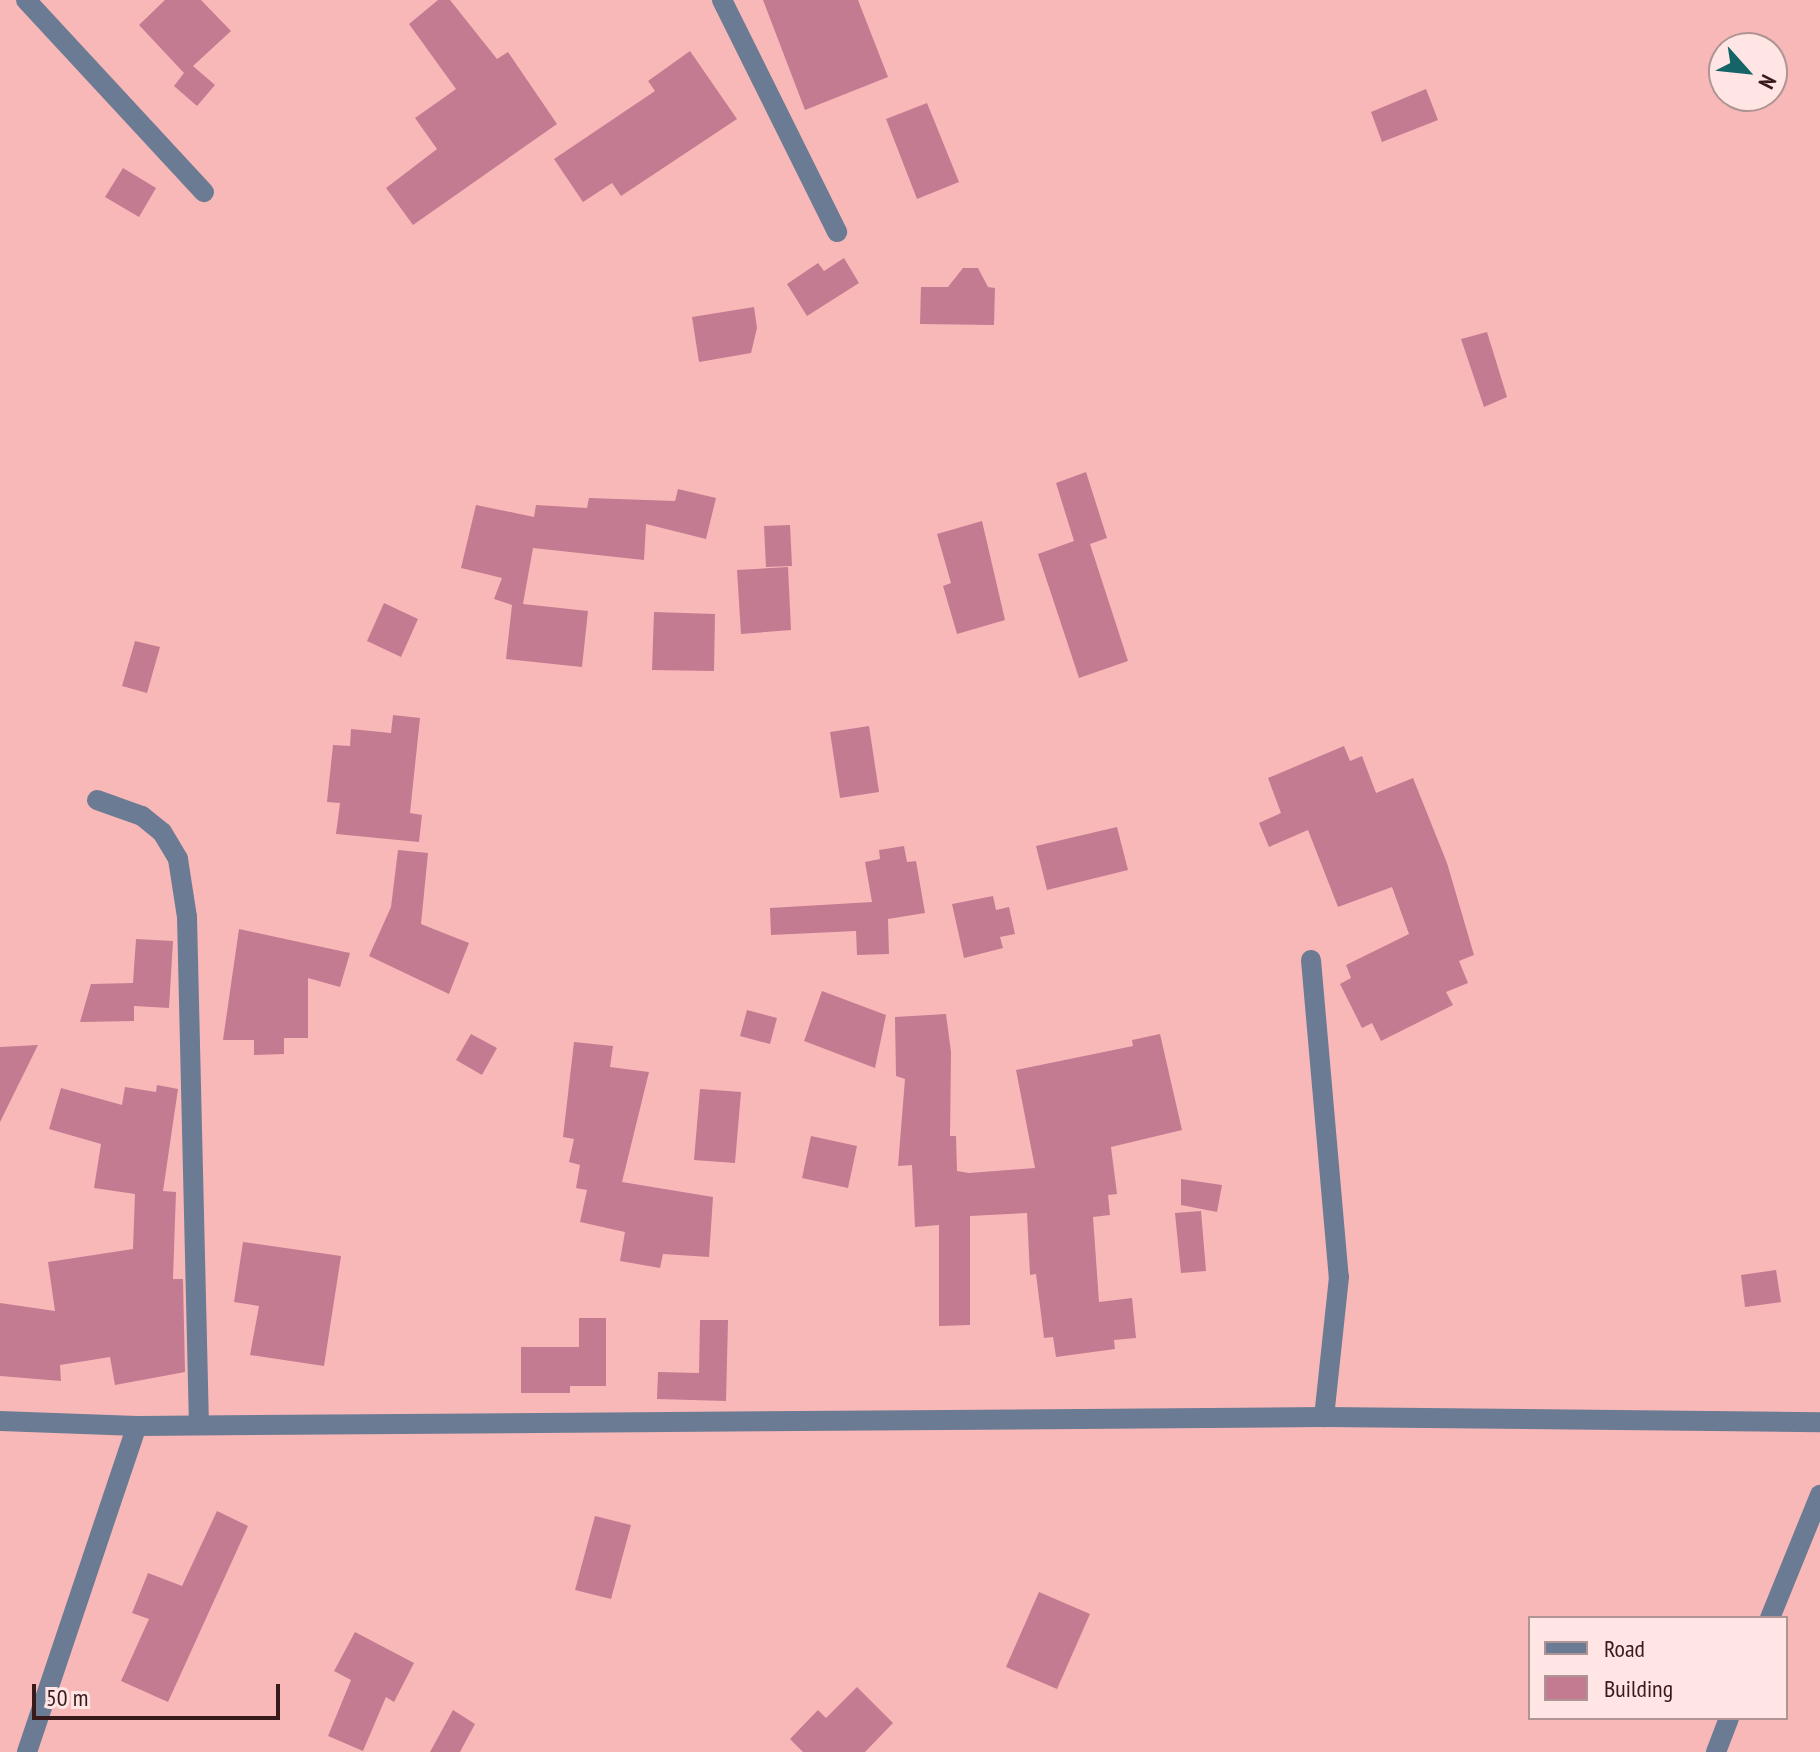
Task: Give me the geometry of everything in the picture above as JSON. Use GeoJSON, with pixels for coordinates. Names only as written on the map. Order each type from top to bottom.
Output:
{"type":"FeatureCollection","features":[{"type":"Feature","properties":{"kind":"street"},"geometry":{"type":"LineString","coordinates":[[26,0],[204,192]]}},
{"type":"Feature","properties":{"kind":"street"},"geometry":{"type":"LineString","coordinates":[[722,0],[837,232]]}},
{"type":"Feature","properties":{"kind":"street"},"geometry":{"type":"LineString","coordinates":[[97,800],[142,816],[162,832],[178,859],[187,917],[199,1425]]}},
{"type":"Feature","properties":{"kind":"street"},"geometry":{"type":"LineString","coordinates":[[1311,960],[1339,1277],[1324,1417]]}},
{"type":"Feature","properties":{"kind":"street"},"geometry":{"type":"LineString","coordinates":[[0,1421],[137,1426],[1324,1417],[1820,1422]]}},
{"type":"Feature","properties":{"kind":"street"},"geometry":{"type":"LineString","coordinates":[[27,1752],[137,1426]]}},
{"type":"Feature","properties":{"kind":"street"},"geometry":{"type":"LineString","coordinates":[[1771,1616],[1820,1495]]}},
{"type":"Feature","properties":{"kind":"street"},"geometry":{"type":"LineString","coordinates":[[1716,1752],[1728,1720]]}},
{"type":"Feature","properties":{"kind":"building"},"geometry":{"type":"Polygon","coordinates":[[[165,0],[201,0],[231,31],[193,66],[215,85],[197,106],[174,86],[184,73],[139,25],[165,0]]]}},
{"type":"Feature","properties":{"kind":"building"},"geometry":{"type":"Polygon","coordinates":[[[438,0],[450,0],[497,59],[508,52],[557,124],[413,225],[386,188],[437,149],[415,118],[456,89],[409,24],[438,0]]]}},
{"type":"Feature","properties":{"kind":"building"},"geometry":{"type":"Polygon","coordinates":[[[763,0],[858,0],[888,77],[805,110],[763,0]]]}},
{"type":"Feature","properties":{"kind":"building"},"geometry":{"type":"Polygon","coordinates":[[[690,51],[737,119],[621,196],[612,183],[583,202],[554,159],[655,91],[648,81],[690,51]]]}},
{"type":"Feature","properties":{"kind":"building"},"geometry":{"type":"Polygon","coordinates":[[[1426,89],[1438,120],[1382,142],[1371,112],[1426,89]]]}},
{"type":"Feature","properties":{"kind":"building"},"geometry":{"type":"Polygon","coordinates":[[[927,103],[959,182],[917,199],[886,119],[927,103]]]}},
{"type":"Feature","properties":{"kind":"building"},"geometry":{"type":"Polygon","coordinates":[[[123,168],[156,188],[139,217],[105,197],[123,168]]]}},
{"type":"Feature","properties":{"kind":"building"},"geometry":{"type":"Polygon","coordinates":[[[844,258],[859,283],[807,316],[787,284],[818,263],[824,271],[844,258]]]}},
{"type":"Feature","properties":{"kind":"building"},"geometry":{"type":"Polygon","coordinates":[[[963,268],[978,268],[988,287],[995,288],[994,325],[920,324],[921,287],[948,287],[963,268]]]}},
{"type":"Feature","properties":{"kind":"building"},"geometry":{"type":"Polygon","coordinates":[[[754,307],[757,328],[751,353],[699,362],[692,317],[754,307]]]}},
{"type":"Feature","properties":{"kind":"building"},"geometry":{"type":"Polygon","coordinates":[[[1487,332],[1507,397],[1484,407],[1461,339],[1487,332]]]}},
{"type":"Feature","properties":{"kind":"building"},"geometry":{"type":"Polygon","coordinates":[[[1086,472],[1107,538],[1090,544],[1128,661],[1079,678],[1038,554],[1074,541],[1056,483],[1086,472]]]}},
{"type":"Feature","properties":{"kind":"building"},"geometry":{"type":"Polygon","coordinates":[[[678,489],[716,498],[706,539],[646,524],[644,560],[533,548],[523,604],[588,611],[582,667],[506,659],[512,605],[494,599],[502,578],[461,568],[476,505],[534,517],[536,505],[587,508],[589,498],[675,501],[678,489]]]}},
{"type":"Feature","properties":{"kind":"building"},"geometry":{"type":"Polygon","coordinates":[[[982,521],[1005,620],[957,634],[943,586],[951,583],[937,534],[982,521]]]}},
{"type":"Feature","properties":{"kind":"building"},"geometry":{"type":"Polygon","coordinates":[[[790,525],[792,566],[766,567],[764,526],[790,525]]]}},
{"type":"Feature","properties":{"kind":"building"},"geometry":{"type":"Polygon","coordinates":[[[788,567],[791,630],[741,634],[737,570],[788,567]]]}},
{"type":"Feature","properties":{"kind":"building"},"geometry":{"type":"Polygon","coordinates":[[[384,603],[418,619],[401,657],[367,641],[384,603]]]}},
{"type":"Feature","properties":{"kind":"building"},"geometry":{"type":"Polygon","coordinates":[[[654,612],[715,614],[714,671],[652,670],[654,612]]]}},
{"type":"Feature","properties":{"kind":"building"},"geometry":{"type":"Polygon","coordinates":[[[135,641],[160,647],[147,693],[122,686],[135,641]]]}},
{"type":"Feature","properties":{"kind":"building"},"geometry":{"type":"Polygon","coordinates":[[[393,715],[420,718],[410,813],[422,815],[419,842],[336,834],[340,803],[327,802],[333,745],[350,746],[351,729],[391,733],[393,715]]]}},
{"type":"Feature","properties":{"kind":"building"},"geometry":{"type":"Polygon","coordinates":[[[869,726],[879,792],[840,798],[830,732],[869,726]]]}},
{"type":"Feature","properties":{"kind":"building"},"geometry":{"type":"Polygon","coordinates":[[[1344,746],[1350,761],[1362,756],[1376,793],[1413,778],[1447,863],[1474,955],[1459,961],[1468,983],[1446,992],[1453,1005],[1381,1041],[1372,1023],[1362,1028],[1340,984],[1351,978],[1346,965],[1409,934],[1392,887],[1338,907],[1308,830],[1269,847],[1259,823],[1281,813],[1268,778],[1344,746]]]}},
{"type":"Feature","properties":{"kind":"building"},"geometry":{"type":"Polygon","coordinates":[[[1117,827],[1128,870],[1047,890],[1036,846],[1117,827]]]}},
{"type":"Feature","properties":{"kind":"building"},"geometry":{"type":"Polygon","coordinates":[[[904,846],[907,862],[916,861],[925,913],[888,919],[889,954],[857,955],[856,931],[771,935],[770,908],[872,902],[865,862],[880,859],[879,850],[904,846]]]}},
{"type":"Feature","properties":{"kind":"building"},"geometry":{"type":"Polygon","coordinates":[[[398,850],[428,853],[421,924],[469,943],[449,994],[369,956],[391,907],[398,850]]]}},
{"type":"Feature","properties":{"kind":"building"},"geometry":{"type":"Polygon","coordinates":[[[993,896],[996,910],[1009,907],[1015,934],[1000,937],[1003,948],[964,958],[952,904],[993,896]]]}},
{"type":"Feature","properties":{"kind":"building"},"geometry":{"type":"Polygon","coordinates":[[[239,929],[350,953],[340,987],[308,978],[308,1038],[284,1038],[284,1054],[254,1055],[254,1040],[223,1040],[239,929]]]}},
{"type":"Feature","properties":{"kind":"building"},"geometry":{"type":"Polygon","coordinates":[[[136,939],[173,941],[169,1008],[134,1006],[134,1021],[80,1022],[91,984],[133,983],[136,939]]]}},
{"type":"Feature","properties":{"kind":"building"},"geometry":{"type":"Polygon","coordinates":[[[822,991],[886,1015],[875,1068],[804,1041],[822,991]]]}},
{"type":"Feature","properties":{"kind":"building"},"geometry":{"type":"Polygon","coordinates":[[[747,1010],[777,1018],[770,1044],[740,1036],[747,1010]]]}},
{"type":"Feature","properties":{"kind":"building"},"geometry":{"type":"Polygon","coordinates":[[[946,1014],[951,1052],[950,1136],[956,1136],[957,1171],[969,1173],[1035,1168],[1016,1070],[1133,1046],[1132,1040],[1160,1034],[1182,1130],[1111,1147],[1117,1194],[1108,1195],[1110,1215],[1093,1217],[1099,1302],[1132,1298],[1136,1338],[1114,1340],[1115,1349],[1056,1357],[1053,1337],[1044,1338],[1036,1274],[1030,1275],[1027,1213],[970,1216],[970,1325],[939,1326],[939,1225],[915,1227],[912,1165],[898,1166],[905,1079],[896,1076],[895,1017],[946,1014]]]}},
{"type":"Feature","properties":{"kind":"building"},"geometry":{"type":"Polygon","coordinates":[[[471,1034],[497,1048],[482,1075],[456,1060],[471,1034]]]}},
{"type":"Feature","properties":{"kind":"building"},"geometry":{"type":"Polygon","coordinates":[[[574,1042],[613,1046],[610,1067],[649,1072],[622,1182],[713,1197],[709,1257],[663,1254],[660,1268],[620,1261],[625,1232],[580,1222],[587,1190],[576,1188],[580,1165],[569,1162],[574,1139],[563,1137],[574,1042]]]}},
{"type":"Feature","properties":{"kind":"building"},"geometry":{"type":"Polygon","coordinates":[[[38,1045],[0,1122],[0,1047],[38,1045]]]}},
{"type":"Feature","properties":{"kind":"building"},"geometry":{"type":"Polygon","coordinates":[[[157,1085],[178,1089],[163,1191],[176,1192],[173,1279],[183,1279],[185,1372],[115,1385],[110,1357],[60,1365],[61,1381],[0,1376],[0,1303],[55,1311],[48,1262],[133,1249],[135,1194],[94,1188],[101,1144],[49,1129],[61,1088],[122,1105],[125,1087],[156,1092],[157,1085]]]}},
{"type":"Feature","properties":{"kind":"building"},"geometry":{"type":"Polygon","coordinates":[[[700,1089],[741,1092],[735,1163],[694,1160],[700,1089]]]}},
{"type":"Feature","properties":{"kind":"building"},"geometry":{"type":"Polygon","coordinates":[[[811,1136],[857,1146],[848,1188],[802,1178],[811,1136]]]}},
{"type":"Feature","properties":{"kind":"building"},"geometry":{"type":"Polygon","coordinates":[[[1181,1179],[1222,1185],[1217,1212],[1181,1205],[1181,1179]]]}},
{"type":"Feature","properties":{"kind":"building"},"geometry":{"type":"Polygon","coordinates":[[[1201,1211],[1206,1271],[1181,1273],[1175,1213],[1201,1211]]]}},
{"type":"Feature","properties":{"kind":"building"},"geometry":{"type":"Polygon","coordinates":[[[243,1242],[341,1256],[324,1366],[250,1355],[259,1306],[234,1302],[243,1242]]]}},
{"type":"Feature","properties":{"kind":"building"},"geometry":{"type":"Polygon","coordinates":[[[1776,1270],[1781,1302],[1745,1307],[1741,1275],[1776,1270]]]}},
{"type":"Feature","properties":{"kind":"building"},"geometry":{"type":"Polygon","coordinates":[[[579,1318],[606,1318],[606,1386],[570,1386],[570,1393],[521,1393],[521,1347],[579,1347],[579,1318]]]}},
{"type":"Feature","properties":{"kind":"building"},"geometry":{"type":"Polygon","coordinates":[[[700,1320],[728,1320],[726,1401],[657,1399],[658,1372],[699,1373],[700,1320]]]}},
{"type":"Feature","properties":{"kind":"building"},"geometry":{"type":"Polygon","coordinates":[[[217,1511],[248,1526],[168,1702],[121,1681],[149,1619],[132,1613],[148,1573],[182,1586],[217,1511]]]}},
{"type":"Feature","properties":{"kind":"building"},"geometry":{"type":"Polygon","coordinates":[[[595,1516],[631,1525],[611,1599],[575,1590],[595,1516]]]}},
{"type":"Feature","properties":{"kind":"building"},"geometry":{"type":"Polygon","coordinates":[[[1039,1592],[1090,1614],[1057,1689],[1006,1667],[1039,1592]]]}},
{"type":"Feature","properties":{"kind":"building"},"geometry":{"type":"Polygon","coordinates":[[[355,1632],[414,1663],[394,1702],[386,1697],[363,1751],[328,1736],[351,1680],[334,1671],[355,1632]]]}},
{"type":"Feature","properties":{"kind":"building"},"geometry":{"type":"Polygon","coordinates":[[[857,1687],[893,1723],[865,1752],[803,1752],[790,1739],[818,1710],[826,1718],[857,1687]]]}},
{"type":"Feature","properties":{"kind":"building"},"geometry":{"type":"Polygon","coordinates":[[[453,1710],[475,1724],[460,1752],[430,1752],[453,1710]]]}}]}
